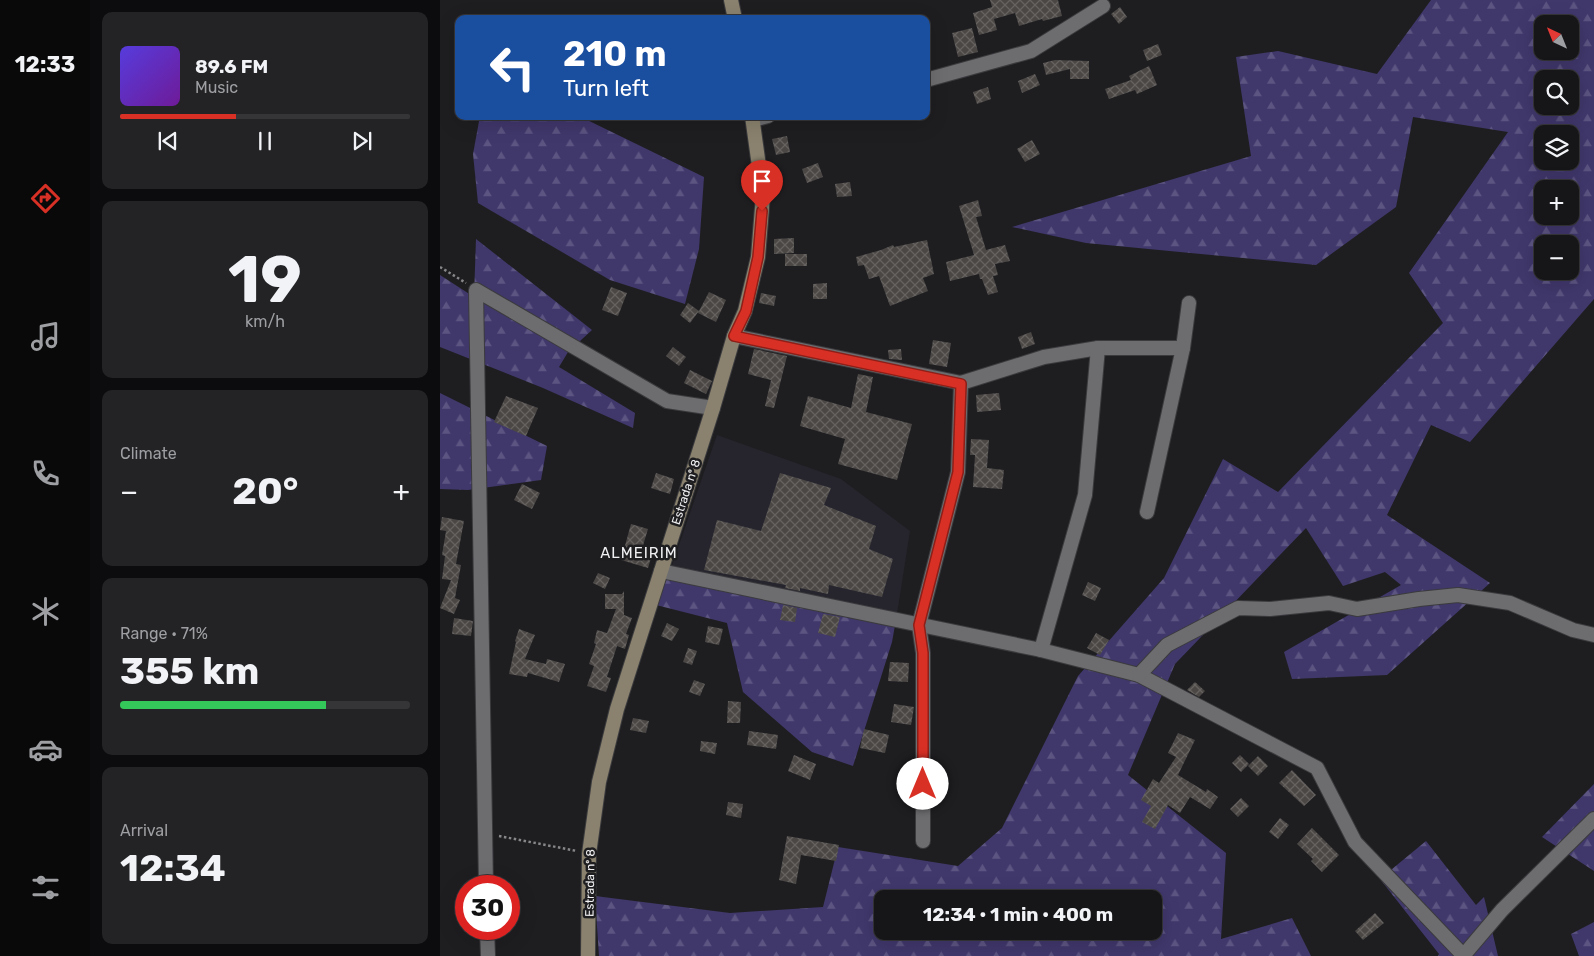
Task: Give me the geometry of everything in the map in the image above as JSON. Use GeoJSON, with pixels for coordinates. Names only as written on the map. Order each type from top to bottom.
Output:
{"type":"FeatureCollection","features":[{"type":"Feature","properties":{"kind":"main road"},"geometry":{"type":"LineString","coordinates":[[731,0],[734,15]]}},
{"type":"Feature","properties":{"kind":"main road","name":"Estrada nº 8"},"geometry":{"type":"LineString","coordinates":[[588,956],[589,854],[599,782],[617,709],[713,408],[734,336],[746,311],[758,257],[763,195],[753,120]]}},
{"type":"Feature","properties":{"kind":"street"},"geometry":{"type":"LineString","coordinates":[[930,79],[1031,51],[1103,6]]}},
{"type":"Feature","properties":{"kind":"street"},"geometry":{"type":"LineString","coordinates":[[476,290],[667,401],[713,408]]}},
{"type":"Feature","properties":{"kind":"street"},"geometry":{"type":"LineString","coordinates":[[476,290],[486,875]]}},
{"type":"Feature","properties":{"kind":"street"},"geometry":{"type":"LineString","coordinates":[[1147,512],[1183,348],[1189,303]]}},
{"type":"Feature","properties":{"kind":"street"},"geometry":{"type":"LineString","coordinates":[[734,336],[961,384],[1044,357],[1098,348],[1183,348]]}},
{"type":"Feature","properties":{"kind":"street"},"geometry":{"type":"LineString","coordinates":[[1041,650],[1085,495],[1098,348]]}},
{"type":"Feature","properties":{"kind":"street"},"geometry":{"type":"LineString","coordinates":[[923,841],[923,653],[919,625],[958,472],[961,384]]}},
{"type":"Feature","properties":{"kind":"street"},"geometry":{"type":"LineString","coordinates":[[661,571],[1041,650],[1139,675],[1317,768],[1354,842],[1463,956],[1502,910],[1594,819]]}},
{"type":"Feature","properties":{"kind":"street"},"geometry":{"type":"LineString","coordinates":[[1139,675],[1167,645],[1238,608],[1270,609],[1329,603],[1358,610],[1419,599],[1458,595],[1510,603],[1573,630],[1594,636]]}},
{"type":"Feature","properties":{"kind":"street"},"geometry":{"type":"LineString","coordinates":[[487,940],[488,956]]}},
{"type":"Feature","properties":{"kind":"path"},"geometry":{"type":"LineString","coordinates":[[440,267],[476,290]]}},
{"type":"Feature","properties":{"kind":"path"},"geometry":{"type":"LineString","coordinates":[[485,834],[589,854]]}},
{"type":"Feature","properties":{"kind":"shaded area"},"geometry":{"type":"Polygon","coordinates":[[[717,435],[841,479],[910,531],[897,614],[670,571],[717,435]]]}},
{"type":"Feature","properties":{"kind":"green space"},"geometry":{"type":"Polygon","coordinates":[[[1431,0],[1594,0],[1594,299],[1470,442],[1431,425],[1387,515],[1490,583],[1387,675],[1292,679],[1284,652],[1401,585],[1385,572],[1343,586],[1306,528],[1175,664],[1128,775],[1226,853],[1221,939],[1292,918],[1311,956],[599,956],[595,896],[730,913],[823,907],[838,847],[958,866],[1002,828],[1078,676],[1164,578],[1223,459],[1278,492],[1443,323],[1409,273],[1508,132],[1413,117],[1396,207],[1316,265],[1086,243],[1012,227],[1251,156],[1236,57],[1278,51],[1377,74],[1431,0]]]}},
{"type":"Feature","properties":{"kind":"green space"},"geometry":{"type":"Polygon","coordinates":[[[479,120],[587,120],[704,177],[699,249],[685,304],[610,280],[478,203],[473,154],[479,120]]]}},
{"type":"Feature","properties":{"kind":"green space"},"geometry":{"type":"Polygon","coordinates":[[[476,239],[592,330],[568,352],[559,367],[635,413],[633,428],[543,388],[440,347],[440,275],[474,297],[476,239]]]}},
{"type":"Feature","properties":{"kind":"green space"},"geometry":{"type":"Polygon","coordinates":[[[440,393],[547,446],[541,480],[468,490],[440,489],[440,393]]]}},
{"type":"Feature","properties":{"kind":"green space"},"geometry":{"type":"Polygon","coordinates":[[[670,571],[897,614],[892,642],[853,766],[812,752],[743,692],[727,623],[656,605],[670,571]]]}},
{"type":"Feature","properties":{"kind":"green space"},"geometry":{"type":"Polygon","coordinates":[[[1594,784],[1594,871],[1542,837],[1594,784]]]}},
{"type":"Feature","properties":{"kind":"green space"},"geometry":{"type":"Polygon","coordinates":[[[1426,841],[1476,905],[1484,897],[1498,956],[1438,956],[1439,954],[1380,879],[1426,841]]]}},
{"type":"Feature","properties":{"kind":"green space"},"geometry":{"type":"Polygon","coordinates":[[[1594,922],[1594,956],[1579,956],[1571,934],[1594,922]]]}},
{"type":"Feature","properties":{"kind":"building"},"geometry":{"type":"Polygon","coordinates":[[[990,0],[1058,0],[1062,16],[1043,21],[1042,19],[1019,26],[1015,13],[994,19],[997,30],[979,35],[973,13],[992,7],[990,0]]]}},
{"type":"Feature","properties":{"kind":"building"},"geometry":{"type":"Polygon","coordinates":[[[1120,7],[1127,17],[1119,24],[1111,14],[1120,7]]]}},
{"type":"Feature","properties":{"kind":"building"},"geometry":{"type":"Polygon","coordinates":[[[972,28],[978,52],[958,57],[952,33],[972,28]]]}},
{"type":"Feature","properties":{"kind":"building"},"geometry":{"type":"Polygon","coordinates":[[[1158,44],[1162,55],[1147,61],[1143,50],[1158,44]]]}},
{"type":"Feature","properties":{"kind":"building"},"geometry":{"type":"Polygon","coordinates":[[[1055,60],[1089,61],[1089,79],[1070,79],[1070,69],[1046,75],[1043,63],[1055,60]]]}},
{"type":"Feature","properties":{"kind":"building"},"geometry":{"type":"Polygon","coordinates":[[[1149,66],[1157,85],[1137,94],[1135,90],[1109,99],[1105,89],[1131,80],[1129,76],[1149,66]]]}},
{"type":"Feature","properties":{"kind":"building"},"geometry":{"type":"Polygon","coordinates":[[[1035,74],[1040,85],[1022,93],[1018,81],[1035,74]]]}},
{"type":"Feature","properties":{"kind":"building"},"geometry":{"type":"Polygon","coordinates":[[[988,87],[991,99],[977,104],[973,92],[988,87]]]}},
{"type":"Feature","properties":{"kind":"building"},"geometry":{"type":"Polygon","coordinates":[[[787,136],[790,152],[776,155],[772,139],[787,136]]]}},
{"type":"Feature","properties":{"kind":"building"},"geometry":{"type":"Polygon","coordinates":[[[1032,140],[1040,154],[1025,162],[1017,149],[1032,140]]]}},
{"type":"Feature","properties":{"kind":"building"},"geometry":{"type":"Polygon","coordinates":[[[818,163],[823,177],[807,183],[802,169],[818,163]]]}},
{"type":"Feature","properties":{"kind":"building"},"geometry":{"type":"Polygon","coordinates":[[[850,182],[852,196],[837,197],[835,184],[850,182]]]}},
{"type":"Feature","properties":{"kind":"building"},"geometry":{"type":"Polygon","coordinates":[[[978,200],[982,216],[976,217],[986,250],[1005,245],[1010,261],[995,264],[998,275],[993,276],[998,292],[988,295],[979,274],[950,281],[946,262],[974,255],[959,206],[978,200]]]}},
{"type":"Feature","properties":{"kind":"building"},"geometry":{"type":"Polygon","coordinates":[[[794,238],[794,253],[774,254],[774,239],[794,238]]]}},
{"type":"Feature","properties":{"kind":"building"},"geometry":{"type":"Polygon","coordinates":[[[927,240],[934,274],[923,278],[928,291],[890,306],[879,276],[869,279],[864,265],[858,266],[856,257],[893,245],[894,247],[927,240]]]}},
{"type":"Feature","properties":{"kind":"building"},"geometry":{"type":"Polygon","coordinates":[[[785,254],[807,254],[807,266],[785,266],[785,254]]]}},
{"type":"Feature","properties":{"kind":"building"},"geometry":{"type":"Polygon","coordinates":[[[827,283],[827,299],[813,299],[813,284],[827,283]]]}},
{"type":"Feature","properties":{"kind":"building"},"geometry":{"type":"Polygon","coordinates":[[[611,287],[627,293],[618,316],[602,310],[611,287]]]}},
{"type":"Feature","properties":{"kind":"building"},"geometry":{"type":"Polygon","coordinates":[[[709,292],[726,300],[716,322],[698,313],[709,292]]]}},
{"type":"Feature","properties":{"kind":"building"},"geometry":{"type":"Polygon","coordinates":[[[761,293],[776,296],[774,306],[759,303],[761,293]]]}},
{"type":"Feature","properties":{"kind":"building"},"geometry":{"type":"Polygon","coordinates":[[[688,303],[699,311],[690,323],[680,315],[688,303]]]}},
{"type":"Feature","properties":{"kind":"building"},"geometry":{"type":"Polygon","coordinates":[[[1031,332],[1035,344],[1022,349],[1018,337],[1031,332]]]}},
{"type":"Feature","properties":{"kind":"building"},"geometry":{"type":"Polygon","coordinates":[[[933,340],[951,343],[947,367],[929,364],[933,340]]]}},
{"type":"Feature","properties":{"kind":"building"},"geometry":{"type":"Polygon","coordinates":[[[673,347],[686,357],[679,366],[666,356],[673,347]]]}},
{"type":"Feature","properties":{"kind":"building"},"geometry":{"type":"Polygon","coordinates":[[[754,349],[787,356],[774,408],[765,406],[771,380],[748,374],[754,349]]]}},
{"type":"Feature","properties":{"kind":"building"},"geometry":{"type":"Polygon","coordinates":[[[901,349],[902,360],[889,359],[888,350],[901,349]]]}},
{"type":"Feature","properties":{"kind":"building"},"geometry":{"type":"Polygon","coordinates":[[[690,370],[712,381],[706,394],[684,383],[690,370]]]}},
{"type":"Feature","properties":{"kind":"building"},"geometry":{"type":"Polygon","coordinates":[[[858,374],[873,377],[866,412],[912,424],[897,480],[838,464],[845,439],[800,426],[808,396],[851,408],[858,374]]]}},
{"type":"Feature","properties":{"kind":"building"},"geometry":{"type":"Polygon","coordinates":[[[999,393],[1001,410],[977,412],[976,395],[999,393]]]}},
{"type":"Feature","properties":{"kind":"building"},"geometry":{"type":"Polygon","coordinates":[[[506,396],[538,408],[526,436],[494,422],[506,396]]]}},
{"type":"Feature","properties":{"kind":"building"},"geometry":{"type":"Polygon","coordinates":[[[971,439],[989,440],[987,468],[1004,470],[1002,489],[973,487],[975,455],[970,455],[971,439]]]}},
{"type":"Feature","properties":{"kind":"building"},"geometry":{"type":"Polygon","coordinates":[[[656,473],[674,479],[670,494],[651,488],[656,473]]]}},
{"type":"Feature","properties":{"kind":"building"},"geometry":{"type":"Polygon","coordinates":[[[780,473],[831,488],[824,505],[876,526],[869,549],[893,559],[882,597],[829,585],[828,594],[800,588],[800,591],[785,588],[786,585],[704,570],[717,520],[761,531],[780,473]]]}},
{"type":"Feature","properties":{"kind":"building"},"geometry":{"type":"Polygon","coordinates":[[[522,484],[540,493],[532,509],[514,500],[522,484]]]}},
{"type":"Feature","properties":{"kind":"building"},"geometry":{"type":"Polygon","coordinates":[[[442,517],[464,521],[456,564],[461,565],[455,598],[460,600],[454,614],[440,608],[451,580],[442,579],[445,556],[442,555],[446,531],[440,530],[442,517]]]}},
{"type":"Feature","properties":{"kind":"building"},"geometry":{"type":"Polygon","coordinates":[[[631,524],[648,529],[641,552],[652,555],[648,568],[621,560],[631,524]]]}},
{"type":"Feature","properties":{"kind":"building"},"geometry":{"type":"Polygon","coordinates":[[[598,573],[610,578],[605,589],[593,583],[598,573]]]}},
{"type":"Feature","properties":{"kind":"building"},"geometry":{"type":"Polygon","coordinates":[[[1088,582],[1101,588],[1095,601],[1082,595],[1088,582]]]}},
{"type":"Feature","properties":{"kind":"building"},"geometry":{"type":"Polygon","coordinates":[[[624,591],[624,615],[632,618],[626,634],[629,635],[625,649],[617,646],[607,677],[611,678],[606,692],[587,686],[594,666],[589,664],[596,644],[594,643],[597,630],[607,633],[616,609],[605,609],[605,594],[622,594],[624,591]]]}},
{"type":"Feature","properties":{"kind":"building"},"geometry":{"type":"Polygon","coordinates":[[[783,605],[797,608],[795,622],[780,620],[783,605]]]}},
{"type":"Feature","properties":{"kind":"building"},"geometry":{"type":"Polygon","coordinates":[[[823,614],[840,617],[835,637],[818,633],[823,614]]]}},
{"type":"Feature","properties":{"kind":"building"},"geometry":{"type":"Polygon","coordinates":[[[454,618],[473,621],[471,636],[452,634],[454,618]]]}},
{"type":"Feature","properties":{"kind":"building"},"geometry":{"type":"Polygon","coordinates":[[[667,623],[679,629],[672,641],[661,636],[667,623]]]}},
{"type":"Feature","properties":{"kind":"building"},"geometry":{"type":"Polygon","coordinates":[[[708,626],[723,629],[719,645],[705,642],[708,626]]]}},
{"type":"Feature","properties":{"kind":"building"},"geometry":{"type":"Polygon","coordinates":[[[519,629],[535,635],[525,659],[546,664],[547,659],[565,664],[559,682],[528,673],[527,677],[509,674],[519,629]]]}},
{"type":"Feature","properties":{"kind":"building"},"geometry":{"type":"Polygon","coordinates":[[[1096,633],[1109,640],[1100,655],[1087,648],[1096,633]]]}},
{"type":"Feature","properties":{"kind":"building"},"geometry":{"type":"Polygon","coordinates":[[[688,648],[697,651],[692,665],[683,662],[688,648]]]}},
{"type":"Feature","properties":{"kind":"building"},"geometry":{"type":"Polygon","coordinates":[[[890,662],[909,663],[908,682],[888,681],[890,662]]]}},
{"type":"Feature","properties":{"kind":"building"},"geometry":{"type":"Polygon","coordinates":[[[694,680],[705,684],[700,696],[689,692],[694,680]]]}},
{"type":"Feature","properties":{"kind":"building"},"geometry":{"type":"Polygon","coordinates":[[[1195,682],[1205,691],[1199,697],[1187,690],[1195,682]]]}},
{"type":"Feature","properties":{"kind":"building"},"geometry":{"type":"Polygon","coordinates":[[[728,701],[741,702],[740,723],[727,723],[728,701]]]}},
{"type":"Feature","properties":{"kind":"building"},"geometry":{"type":"Polygon","coordinates":[[[894,704],[914,707],[911,725],[891,722],[894,704]]]}},
{"type":"Feature","properties":{"kind":"building"},"geometry":{"type":"Polygon","coordinates":[[[633,718],[649,721],[646,733],[630,730],[633,718]]]}},
{"type":"Feature","properties":{"kind":"building"},"geometry":{"type":"Polygon","coordinates":[[[864,729],[889,735],[885,753],[860,748],[864,729]]]}},
{"type":"Feature","properties":{"kind":"building"},"geometry":{"type":"Polygon","coordinates":[[[749,731],[778,735],[776,749],[747,745],[749,731]]]}},
{"type":"Feature","properties":{"kind":"building"},"geometry":{"type":"Polygon","coordinates":[[[1178,733],[1195,740],[1178,775],[1206,792],[1207,789],[1218,797],[1210,809],[1190,797],[1180,813],[1168,805],[1155,829],[1142,822],[1151,806],[1141,800],[1153,779],[1159,783],[1176,757],[1168,753],[1178,733]]]}},
{"type":"Feature","properties":{"kind":"building"},"geometry":{"type":"Polygon","coordinates":[[[701,741],[717,743],[715,754],[700,751],[701,741]]]}},
{"type":"Feature","properties":{"kind":"building"},"geometry":{"type":"Polygon","coordinates":[[[794,755],[816,764],[810,780],[788,771],[794,755]]]}},
{"type":"Feature","properties":{"kind":"building"},"geometry":{"type":"Polygon","coordinates":[[[1240,755],[1249,764],[1241,772],[1232,763],[1240,755]]]}},
{"type":"Feature","properties":{"kind":"building"},"geometry":{"type":"Polygon","coordinates":[[[1258,756],[1268,766],[1258,776],[1248,766],[1258,756]]]}},
{"type":"Feature","properties":{"kind":"building"},"geometry":{"type":"Polygon","coordinates":[[[1292,770],[1316,795],[1304,806],[1279,783],[1292,770]]]}},
{"type":"Feature","properties":{"kind":"building"},"geometry":{"type":"Polygon","coordinates":[[[1241,798],[1249,806],[1238,817],[1230,809],[1241,798]]]}},
{"type":"Feature","properties":{"kind":"building"},"geometry":{"type":"Polygon","coordinates":[[[728,802],[743,804],[741,818],[726,815],[728,802]]]}},
{"type":"Feature","properties":{"kind":"building"},"geometry":{"type":"Polygon","coordinates":[[[1280,818],[1289,825],[1278,839],[1269,832],[1280,818]]]}},
{"type":"Feature","properties":{"kind":"building"},"geometry":{"type":"Polygon","coordinates":[[[1312,828],[1339,855],[1322,872],[1311,861],[1313,859],[1297,844],[1312,828]]]}},
{"type":"Feature","properties":{"kind":"building"},"geometry":{"type":"Polygon","coordinates":[[[787,836],[839,845],[836,861],[801,855],[796,884],[779,880],[787,836]]]}},
{"type":"Feature","properties":{"kind":"building"},"geometry":{"type":"Polygon","coordinates":[[[1375,913],[1384,923],[1363,940],[1355,931],[1375,913]]]}},
{"type":"Feature","properties":{"kind":"district","name":"ALMEIRIM"},"geometry":{"type":"Point","coordinates":[639,553]}},
{"type":"Feature","properties":{"kind":"route"},"geometry":{"type":"LineString","coordinates":[[762,211],[758,257],[746,311],[734,336],[961,384],[958,472],[919,625],[923,653],[923,784]]}}]}
